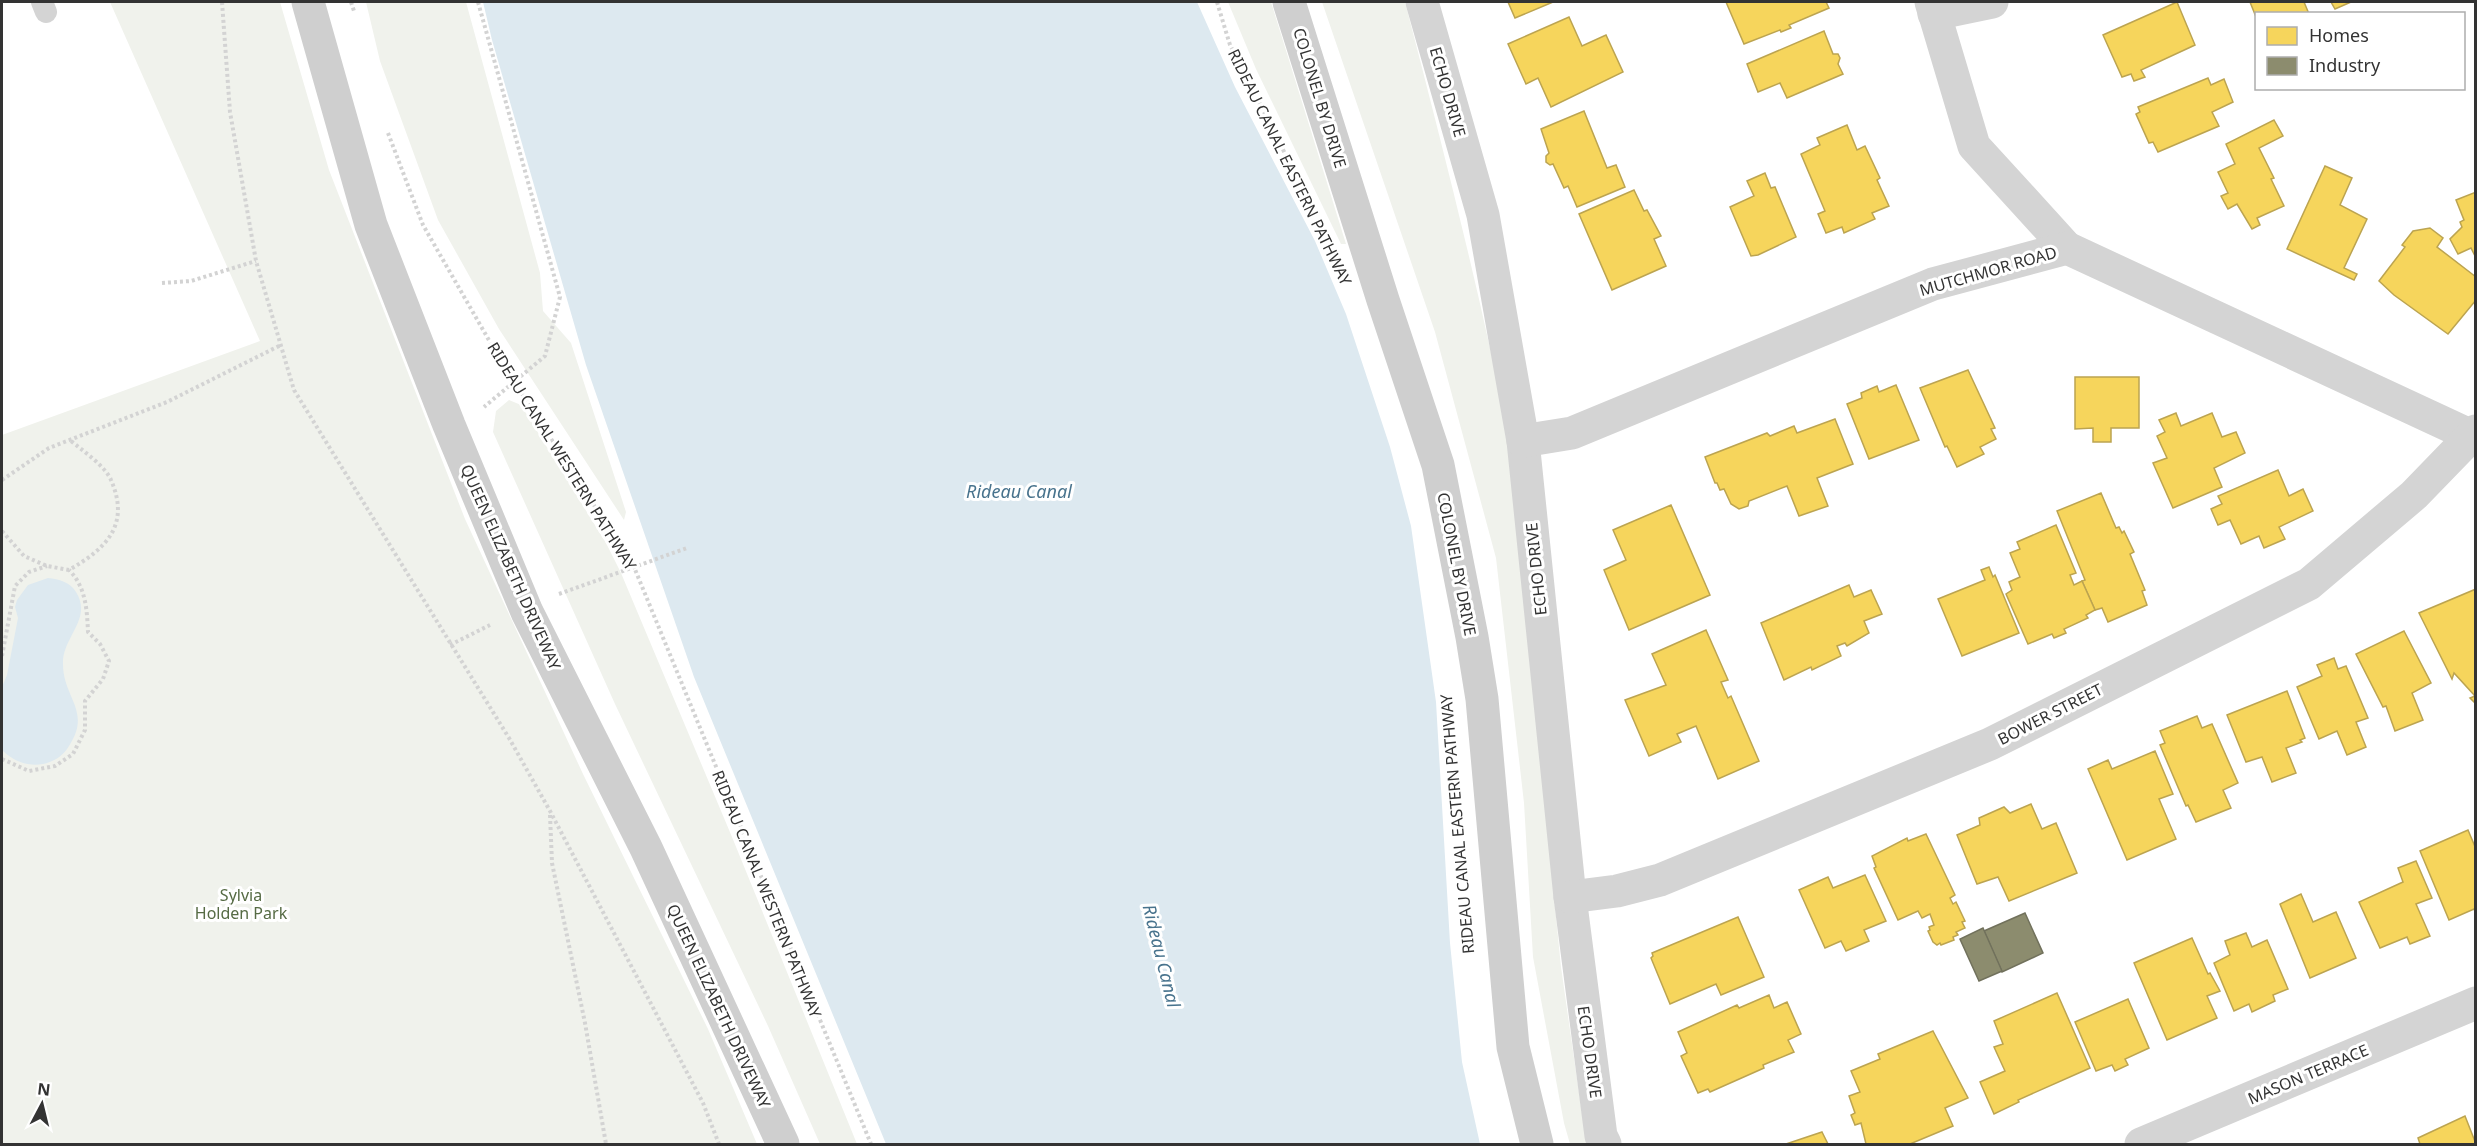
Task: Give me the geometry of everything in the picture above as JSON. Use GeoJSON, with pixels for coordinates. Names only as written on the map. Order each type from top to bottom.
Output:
{"type":"FeatureCollection","features":[{"type":"Feature","properties":{"kind":"main road","name":"QUEEN ELIZABETH DRIVEWAY"},"geometry":{"type":"LineString","coordinates":[[308,2],[371,225],[449,425],[527,612],[646,848],[783,1144]]}},
{"type":"Feature","properties":{"kind":"main road","name":"COLONEL BY DRIVE"},"geometry":{"type":"LineString","coordinates":[[1289,2],[1438,465],[1482,699],[1513,1047],[1537,1144]]}},
{"type":"Feature","properties":{"kind":"street","name":"ECHO DRIVE"},"geometry":{"type":"LineString","coordinates":[[1422,2],[1483,215],[1523,441],[1570,897],[1601,1136],[1605,1144]]}},
{"type":"Feature","properties":{"kind":"street"},"geometry":{"type":"LineString","coordinates":[[1992,2],[1933,8],[1974,146],[2067,248]]}},
{"type":"Feature","properties":{"kind":"street","name":"MUTCHMOR ROAD"},"geometry":{"type":"LineString","coordinates":[[1523,441],[1572,433],[1933,284],[2067,248],[2474,435]]}},
{"type":"Feature","properties":{"kind":"street","name":"BOWER STREET"},"geometry":{"type":"LineString","coordinates":[[1570,897],[1617,891],[1660,880],[1990,744],[2309,584],[2414,495],[2474,435]]}},
{"type":"Feature","properties":{"kind":"street","name":"MASON TERRACE"},"geometry":{"type":"LineString","coordinates":[[2141,1144],[2475,1003]]}},
{"type":"Feature","properties":{"kind":"path"},"geometry":{"type":"LineString","coordinates":[[222,2],[230,112],[256,261],[294,390],[509,738],[550,811],[703,1103],[720,1144]]}},
{"type":"Feature","properties":{"kind":"path"},"geometry":{"type":"LineString","coordinates":[[351,2],[354,12]]}},
{"type":"Feature","properties":{"kind":"path"},"geometry":{"type":"LineString","coordinates":[[449,425],[481,410],[545,356],[560,297],[478,2]]}},
{"type":"Feature","properties":{"kind":"path","name":"RIDEAU CANAL EASTERN PATHWAY"},"geometry":{"type":"LineString","coordinates":[[1218,2],[1230,45],[1309,202]]}},
{"type":"Feature","properties":{"kind":"path","name":"RIDEAU CANAL WESTERN PATHWAY"},"geometry":{"type":"LineString","coordinates":[[387,131],[423,225],[502,363],[633,567],[871,1144]]}},
{"type":"Feature","properties":{"kind":"path"},"geometry":{"type":"LineString","coordinates":[[162,284],[191,281],[256,261]]}},
{"type":"Feature","properties":{"kind":"path"},"geometry":{"type":"LineString","coordinates":[[2,480],[49,448],[167,402],[281,345]]}},
{"type":"Feature","properties":{"kind":"path"},"geometry":{"type":"LineString","coordinates":[[69,570],[96,555],[114,534],[118,507],[111,478],[71,440]]}},
{"type":"Feature","properties":{"kind":"path"},"geometry":{"type":"LineString","coordinates":[[2,531],[24,556],[47,566],[69,570],[76,578],[83,592],[88,632],[100,644],[109,661],[103,679],[85,701],[85,730],[73,754],[55,766],[29,771],[2,759]]}},
{"type":"Feature","properties":{"kind":"path"},"geometry":{"type":"LineString","coordinates":[[527,612],[567,589],[687,548]]}},
{"type":"Feature","properties":{"kind":"path"},"geometry":{"type":"LineString","coordinates":[[2,656],[15,586],[29,572],[47,566]]}},
{"type":"Feature","properties":{"kind":"path"},"geometry":{"type":"LineString","coordinates":[[550,811],[552,863],[585,1023],[606,1144]]}},
{"type":"Feature","properties":{"kind":"green space","name":"Sylvia Holden Park"},"geometry":{"type":"Polygon","coordinates":[[[110,2],[280,2],[329,170],[465,519],[583,774],[708,1029],[757,1144],[2,1144],[2,435],[260,341],[110,2]]]}},
{"type":"Feature","properties":{"kind":"green space"},"geometry":{"type":"Polygon","coordinates":[[[366,2],[466,2],[540,273],[543,311],[571,343],[626,512],[624,520],[499,329],[438,220],[380,61],[366,2]]]}},
{"type":"Feature","properties":{"kind":"green space"},"geometry":{"type":"Polygon","coordinates":[[[1228,2],[1271,2],[1346,244],[1341,244],[1256,69],[1228,2]]]}},
{"type":"Feature","properties":{"kind":"green space"},"geometry":{"type":"Polygon","coordinates":[[[1322,2],[1405,2],[1472,271],[1508,434],[1561,967],[1582,1114],[1590,1144],[1570,1144],[1564,1123],[1533,957],[1524,803],[1496,558],[1435,332],[1322,2]]]}},
{"type":"Feature","properties":{"kind":"green space"},"geometry":{"type":"Polygon","coordinates":[[[509,400],[521,405],[606,543],[621,573],[857,1144],[820,1144],[768,1026],[615,704],[493,432],[496,411],[509,400]]]}},
{"type":"Feature","properties":{"kind":"water","name":"Rideau Canal"},"geometry":{"type":"Polygon","coordinates":[[[483,2],[1197,2],[1235,87],[1315,241],[1346,314],[1390,447],[1411,526],[1436,702],[1450,943],[1462,1062],[1480,1144],[886,1144],[694,677],[586,365],[483,2]]]}},
{"type":"Feature","properties":{"kind":"water"},"geometry":{"type":"Polygon","coordinates":[[[48,578],[60,580],[71,586],[80,602],[79,620],[67,645],[63,664],[64,676],[75,705],[78,723],[75,734],[61,755],[47,763],[32,765],[16,760],[2,750],[2,687],[7,675],[18,618],[15,607],[17,600],[28,585],[48,578]]]}},
{"type":"Feature","properties":{"kind":"building: Homes"},"geometry":{"type":"Polygon","coordinates":[[[1508,2],[1553,2],[1515,18],[1508,2]]]}},
{"type":"Feature","properties":{"kind":"building: Homes"},"geometry":{"type":"Polygon","coordinates":[[[1726,2],[1826,2],[1829,8],[1789,25],[1791,28],[1744,44],[1726,2]]]}},
{"type":"Feature","properties":{"kind":"building: Homes"},"geometry":{"type":"Polygon","coordinates":[[[2177,2],[2195,45],[2141,70],[2145,77],[2134,81],[2131,74],[2122,77],[2103,35],[2177,2]]]}},
{"type":"Feature","properties":{"kind":"building: Homes"},"geometry":{"type":"Polygon","coordinates":[[[2250,2],[2304,2],[2308,12],[2255,12],[2255,14],[2250,2]]]}},
{"type":"Feature","properties":{"kind":"building: Homes"},"geometry":{"type":"Polygon","coordinates":[[[2331,2],[2351,2],[2335,9],[2331,2]]]}},
{"type":"Feature","properties":{"kind":"building: Homes"},"geometry":{"type":"Polygon","coordinates":[[[1569,17],[1582,46],[1606,35],[1623,72],[1551,107],[1538,78],[1526,84],[1508,44],[1569,17]]]}},
{"type":"Feature","properties":{"kind":"building: Homes"},"geometry":{"type":"Polygon","coordinates":[[[1824,31],[1833,54],[1838,54],[1840,58],[1838,64],[1843,74],[1787,98],[1780,83],[1758,92],[1747,64],[1824,31]]]}},
{"type":"Feature","properties":{"kind":"building: Homes"},"geometry":{"type":"Polygon","coordinates":[[[2208,78],[2211,85],[2224,79],[2233,102],[2212,112],[2219,126],[2158,152],[2153,142],[2149,143],[2136,114],[2140,112],[2138,107],[2208,78]]]}},
{"type":"Feature","properties":{"kind":"building: Homes"},"geometry":{"type":"Polygon","coordinates":[[[1584,111],[1607,168],[1616,165],[1625,187],[1577,207],[1568,186],[1564,188],[1553,164],[1546,162],[1546,156],[1549,153],[1541,129],[1584,111]]]}},
{"type":"Feature","properties":{"kind":"building: Homes"},"geometry":{"type":"Polygon","coordinates":[[[2274,120],[2283,136],[2259,148],[2274,178],[2271,179],[2284,206],[2257,218],[2260,225],[2252,229],[2237,204],[2228,209],[2221,196],[2228,193],[2218,172],[2235,164],[2226,144],[2274,120]]]}},
{"type":"Feature","properties":{"kind":"building: Homes"},"geometry":{"type":"Polygon","coordinates":[[[1847,125],[1857,150],[1865,146],[1880,178],[1877,180],[1889,206],[1872,213],[1875,219],[1844,233],[1842,227],[1826,233],[1818,214],[1825,211],[1801,154],[1820,145],[1817,138],[1847,125]]]}},
{"type":"Feature","properties":{"kind":"building: Homes"},"geometry":{"type":"Polygon","coordinates":[[[2325,166],[2352,178],[2340,205],[2367,219],[2344,268],[2357,274],[2354,280],[2287,249],[2325,166]]]}},
{"type":"Feature","properties":{"kind":"building: Homes"},"geometry":{"type":"Polygon","coordinates":[[[1765,173],[1771,188],[1775,187],[1796,237],[1758,255],[1751,256],[1730,207],[1754,196],[1747,181],[1765,173]]]}},
{"type":"Feature","properties":{"kind":"building: Homes"},"geometry":{"type":"Polygon","coordinates":[[[1634,190],[1644,211],[1647,210],[1661,236],[1654,239],[1666,266],[1612,290],[1579,214],[1634,190]]]}},
{"type":"Feature","properties":{"kind":"building: Homes"},"geometry":{"type":"Polygon","coordinates":[[[2476,192],[2476,258],[2471,248],[2458,254],[2450,239],[2462,227],[2460,222],[2464,220],[2456,200],[2476,192]]]}},
{"type":"Feature","properties":{"kind":"building: Homes"},"geometry":{"type":"Polygon","coordinates":[[[2430,228],[2443,238],[2437,247],[2476,277],[2476,300],[2448,334],[2394,295],[2379,281],[2405,247],[2402,245],[2413,231],[2430,228]]]}},
{"type":"Feature","properties":{"kind":"building: Homes"},"geometry":{"type":"Polygon","coordinates":[[[1968,370],[1995,428],[1991,429],[1996,439],[1980,447],[1984,454],[1957,467],[1947,446],[1945,447],[1920,388],[1968,370]]]}},
{"type":"Feature","properties":{"kind":"building: Homes"},"geometry":{"type":"Polygon","coordinates":[[[2075,377],[2139,377],[2139,428],[2111,428],[2111,442],[2093,442],[2093,428],[2075,429],[2075,377]]]}},
{"type":"Feature","properties":{"kind":"building: Homes"},"geometry":{"type":"Polygon","coordinates":[[[1896,385],[1919,440],[1869,459],[1847,404],[1862,398],[1861,393],[1877,386],[1879,392],[1896,385]]]}},
{"type":"Feature","properties":{"kind":"building: Homes"},"geometry":{"type":"Polygon","coordinates":[[[2176,413],[2181,426],[2212,413],[2222,437],[2236,432],[2245,453],[2214,468],[2222,487],[2173,508],[2153,463],[2167,458],[2157,436],[2165,432],[2159,420],[2176,413]]]}},
{"type":"Feature","properties":{"kind":"building: Homes"},"geometry":{"type":"Polygon","coordinates":[[[1835,419],[1853,464],[1817,478],[1828,506],[1799,516],[1787,486],[1749,501],[1748,506],[1739,509],[1731,504],[1724,489],[1720,490],[1715,483],[1705,457],[1767,433],[1770,436],[1794,426],[1797,433],[1835,419]]]}},
{"type":"Feature","properties":{"kind":"building: Homes"},"geometry":{"type":"Polygon","coordinates":[[[2278,470],[2289,496],[2303,489],[2313,511],[2279,527],[2285,539],[2264,548],[2259,536],[2241,544],[2230,520],[2218,525],[2211,509],[2222,504],[2218,496],[2278,470]]]}},
{"type":"Feature","properties":{"kind":"building: Homes"},"geometry":{"type":"Polygon","coordinates":[[[2101,493],[2116,528],[2119,527],[2122,533],[2124,531],[2134,552],[2130,554],[2145,590],[2142,591],[2147,605],[2108,622],[2102,608],[2095,610],[2057,511],[2101,493]]]}},
{"type":"Feature","properties":{"kind":"building: Homes"},"geometry":{"type":"Polygon","coordinates":[[[1671,505],[1710,595],[1629,630],[1604,570],[1626,560],[1613,530],[1671,505]]]}},
{"type":"Feature","properties":{"kind":"building: Homes"},"geometry":{"type":"Polygon","coordinates":[[[2056,525],[2076,573],[2070,575],[2074,585],[2082,581],[2095,610],[2086,615],[2088,618],[2064,629],[2066,633],[2054,638],[2052,634],[2028,644],[2006,594],[2012,590],[2009,582],[2020,577],[2010,553],[2020,549],[2017,542],[2056,525]]]}},
{"type":"Feature","properties":{"kind":"building: Homes"},"geometry":{"type":"Polygon","coordinates":[[[1989,567],[1993,577],[1995,575],[2019,633],[1962,656],[1938,599],[1985,580],[1981,570],[1989,567]]]}},
{"type":"Feature","properties":{"kind":"building: Homes"},"geometry":{"type":"Polygon","coordinates":[[[1849,585],[1854,597],[1871,590],[1882,614],[1864,621],[1869,633],[1847,646],[1845,643],[1837,646],[1841,656],[1784,680],[1761,623],[1849,585]]]}},
{"type":"Feature","properties":{"kind":"building: Homes"},"geometry":{"type":"Polygon","coordinates":[[[2476,589],[2475,703],[2470,698],[2475,696],[2454,673],[2452,679],[2419,613],[2476,589]]]}},
{"type":"Feature","properties":{"kind":"building: Homes"},"geometry":{"type":"Polygon","coordinates":[[[1706,630],[1728,680],[1721,682],[1728,698],[1731,696],[1759,761],[1718,779],[1696,726],[1677,734],[1681,742],[1649,756],[1625,700],[1666,685],[1652,654],[1706,630]]]}},
{"type":"Feature","properties":{"kind":"building: Homes"},"geometry":{"type":"Polygon","coordinates":[[[2404,631],[2431,683],[2412,693],[2423,720],[2395,731],[2386,706],[2383,707],[2356,654],[2404,631]]]}},
{"type":"Feature","properties":{"kind":"building: Homes"},"geometry":{"type":"Polygon","coordinates":[[[2334,658],[2338,669],[2346,666],[2368,718],[2356,722],[2366,747],[2347,755],[2337,731],[2319,739],[2297,687],[2322,676],[2317,665],[2334,658]]]}},
{"type":"Feature","properties":{"kind":"building: Homes"},"geometry":{"type":"Polygon","coordinates":[[[2287,691],[2305,738],[2300,740],[2302,742],[2286,748],[2296,773],[2272,782],[2262,757],[2246,762],[2227,715],[2287,691]]]}},
{"type":"Feature","properties":{"kind":"building: Homes"},"geometry":{"type":"Polygon","coordinates":[[[2197,716],[2202,728],[2212,724],[2238,783],[2223,790],[2231,808],[2196,822],[2188,805],[2186,806],[2160,745],[2165,743],[2160,731],[2197,716]]]}},
{"type":"Feature","properties":{"kind":"building: Homes"},"geometry":{"type":"Polygon","coordinates":[[[2155,751],[2173,794],[2159,799],[2176,839],[2127,860],[2088,769],[2108,760],[2112,769],[2155,751]]]}},
{"type":"Feature","properties":{"kind":"building: Homes"},"geometry":{"type":"Polygon","coordinates":[[[2031,804],[2042,829],[2056,823],[2077,873],[2009,901],[1998,877],[1977,884],[1957,835],[1980,825],[1979,818],[2004,807],[2010,813],[2031,804]]]}},
{"type":"Feature","properties":{"kind":"building: Homes"},"geometry":{"type":"Polygon","coordinates":[[[2468,830],[2476,849],[2476,913],[2474,909],[2449,920],[2420,851],[2468,830]]]}},
{"type":"Feature","properties":{"kind":"building: Homes"},"geometry":{"type":"Polygon","coordinates":[[[1926,834],[1955,895],[1950,898],[1953,904],[1956,902],[1965,921],[1962,922],[1965,928],[1956,932],[1958,935],[1953,937],[1954,940],[1941,945],[1933,942],[1928,931],[1929,927],[1934,925],[1930,914],[1922,918],[1918,911],[1898,920],[1874,868],[1876,867],[1872,856],[1907,838],[1908,841],[1926,834]]]}},
{"type":"Feature","properties":{"kind":"building: Homes"},"geometry":{"type":"Polygon","coordinates":[[[2416,861],[2432,898],[2416,904],[2430,936],[2410,944],[2407,937],[2380,948],[2359,902],[2403,882],[2398,868],[2416,861]]]}},
{"type":"Feature","properties":{"kind":"building: Homes"},"geometry":{"type":"Polygon","coordinates":[[[1865,875],[1886,921],[1864,930],[1869,941],[1846,951],[1841,941],[1825,948],[1799,890],[1828,877],[1833,888],[1865,875]]]}},
{"type":"Feature","properties":{"kind":"building: Homes"},"geometry":{"type":"Polygon","coordinates":[[[2301,894],[2313,922],[2336,912],[2356,958],[2310,978],[2280,904],[2301,894]]]}},
{"type":"Feature","properties":{"kind":"building: Homes"},"geometry":{"type":"Polygon","coordinates":[[[1738,917],[1764,977],[1721,995],[1716,984],[1670,1004],[1651,958],[1652,953],[1738,917]]]}},
{"type":"Feature","properties":{"kind":"building: Homes"},"geometry":{"type":"Polygon","coordinates":[[[2246,933],[2252,947],[2267,940],[2288,989],[2273,995],[2275,1001],[2252,1012],[2249,1004],[2234,1011],[2214,963],[2230,955],[2225,941],[2246,933]]]}},
{"type":"Feature","properties":{"kind":"building: Homes"},"geometry":{"type":"Polygon","coordinates":[[[2192,938],[2208,974],[2210,973],[2220,991],[2207,996],[2217,1018],[2167,1040],[2134,963],[2192,938]]]}},
{"type":"Feature","properties":{"kind":"building: Homes"},"geometry":{"type":"Polygon","coordinates":[[[2057,993],[2090,1068],[2018,1100],[2019,1102],[1994,1114],[1980,1082],[2005,1071],[1994,1047],[2003,1044],[1994,1021],[2057,993]]]}},
{"type":"Feature","properties":{"kind":"building: Homes"},"geometry":{"type":"Polygon","coordinates":[[[1769,995],[1774,1008],[1787,1002],[1801,1034],[1788,1040],[1794,1052],[1710,1092],[1708,1089],[1698,1093],[1681,1056],[1687,1053],[1678,1032],[1737,1005],[1739,1008],[1769,995]]]}},
{"type":"Feature","properties":{"kind":"building: Homes"},"geometry":{"type":"Polygon","coordinates":[[[2128,999],[2149,1048],[2125,1059],[2128,1065],[2115,1071],[2112,1065],[2096,1071],[2075,1022],[2128,999]]]}},
{"type":"Feature","properties":{"kind":"building: Homes"},"geometry":{"type":"Polygon","coordinates":[[[1933,1031],[1968,1098],[1945,1108],[1953,1126],[1910,1144],[1866,1144],[1861,1123],[1855,1125],[1851,1115],[1855,1113],[1849,1096],[1860,1092],[1851,1071],[1880,1059],[1878,1054],[1933,1031]]]}},
{"type":"Feature","properties":{"kind":"building: Homes"},"geometry":{"type":"Polygon","coordinates":[[[2465,1116],[2476,1144],[2420,1144],[2418,1138],[2465,1116]]]}},
{"type":"Feature","properties":{"kind":"building: Homes"},"geometry":{"type":"Polygon","coordinates":[[[1822,1132],[1828,1144],[1786,1144],[1822,1132]]]}},
{"type":"Feature","properties":{"kind":"building: Industry"},"geometry":{"type":"Polygon","coordinates":[[[2025,913],[2043,953],[2002,972],[1984,931],[2025,913]]]}},
{"type":"Feature","properties":{"kind":"building: Industry"},"geometry":{"type":"Polygon","coordinates":[[[1983,928],[2002,971],[1979,981],[1960,939],[1983,928]]]}}]}
